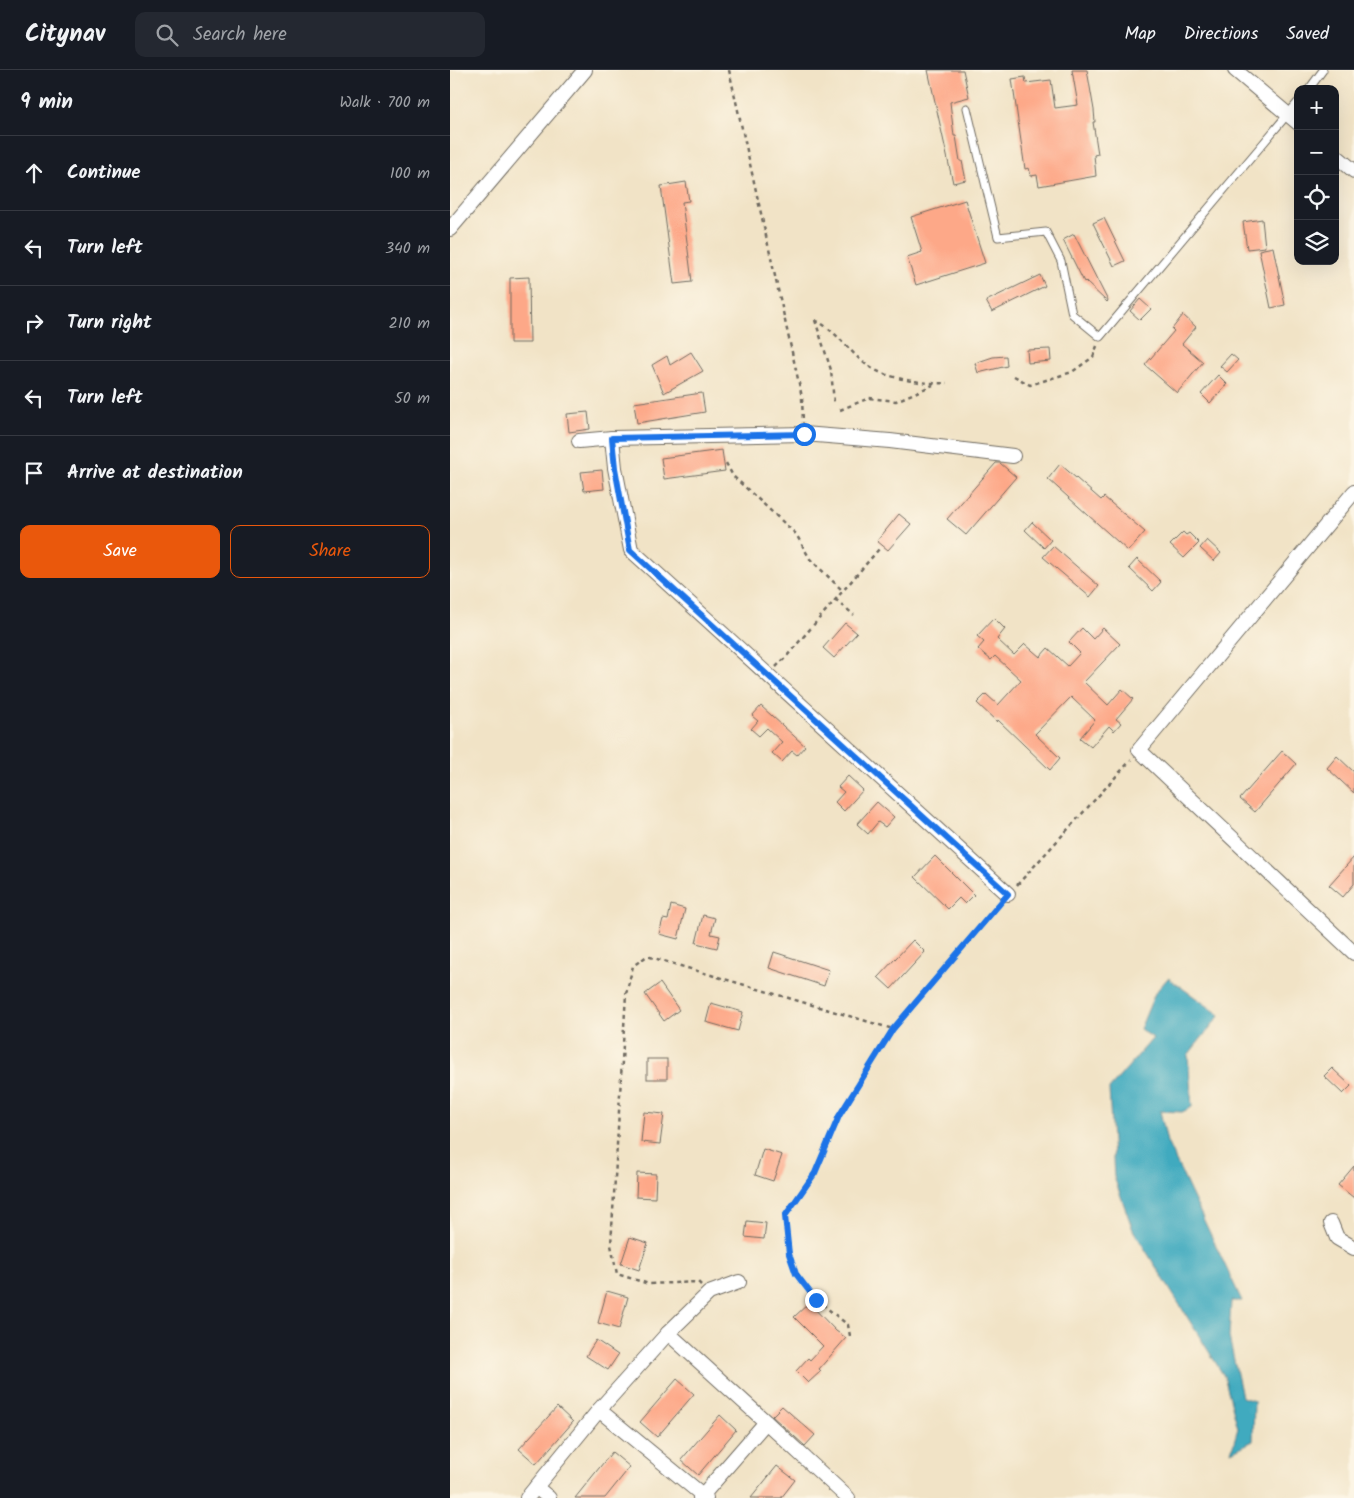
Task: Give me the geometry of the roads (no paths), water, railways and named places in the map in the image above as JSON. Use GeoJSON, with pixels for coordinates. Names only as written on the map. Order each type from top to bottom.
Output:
{"type":"FeatureCollection","features":[{"type":"Feature","properties":{"kind":"street"},"geometry":{"type":"LineString","coordinates":[[450,228],[585,70]]}},
{"type":"Feature","properties":{"kind":"street"},"geometry":{"type":"LineString","coordinates":[[1235,70],[1293,119]]}},
{"type":"Feature","properties":{"kind":"street"},"geometry":{"type":"LineString","coordinates":[[1339,158],[1354,171]]}},
{"type":"Feature","properties":{"kind":"street"},"geometry":{"type":"LineString","coordinates":[[579,441],[612,438],[804,434],[890,441],[1014,456]]}},
{"type":"Feature","properties":{"kind":"street"},"geometry":{"type":"LineString","coordinates":[[612,438],[615,468],[630,550],[1008,894]]}},
{"type":"Feature","properties":{"kind":"street"},"geometry":{"type":"LineString","coordinates":[[1354,492],[1139,750],[1354,953]]}},
{"type":"Feature","properties":{"kind":"street"},"geometry":{"type":"LineString","coordinates":[[1331,1223],[1337,1238],[1354,1248]]}},
{"type":"Feature","properties":{"kind":"street"},"geometry":{"type":"LineString","coordinates":[[549,1498],[532,1493],[599,1410],[668,1333],[709,1293],[739,1282]]}},
{"type":"Feature","properties":{"kind":"street"},"geometry":{"type":"LineString","coordinates":[[668,1333],[848,1498]]}},
{"type":"Feature","properties":{"kind":"street"},"geometry":{"type":"LineString","coordinates":[[599,1410],[703,1497],[766,1422]]}},
{"type":"Feature","properties":{"kind":"lane"},"geometry":{"type":"LineString","coordinates":[[1311,85],[1323,70]]}},
{"type":"Feature","properties":{"kind":"lane"},"geometry":{"type":"LineString","coordinates":[[967,108],[998,237],[1046,232],[1061,261],[1072,314],[1100,337],[1293,119]]}},
{"type":"Feature","properties":{"kind":"water"},"geometry":{"type":"Polygon","coordinates":[[[1168,978],[1220,1015],[1188,1055],[1192,1107],[1182,1112],[1160,1111],[1167,1142],[1242,1301],[1231,1301],[1229,1337],[1242,1397],[1254,1401],[1253,1441],[1231,1452],[1238,1428],[1224,1376],[1133,1230],[1114,1177],[1109,1089],[1153,1038],[1140,1029],[1155,993],[1168,978]]]}}]}
